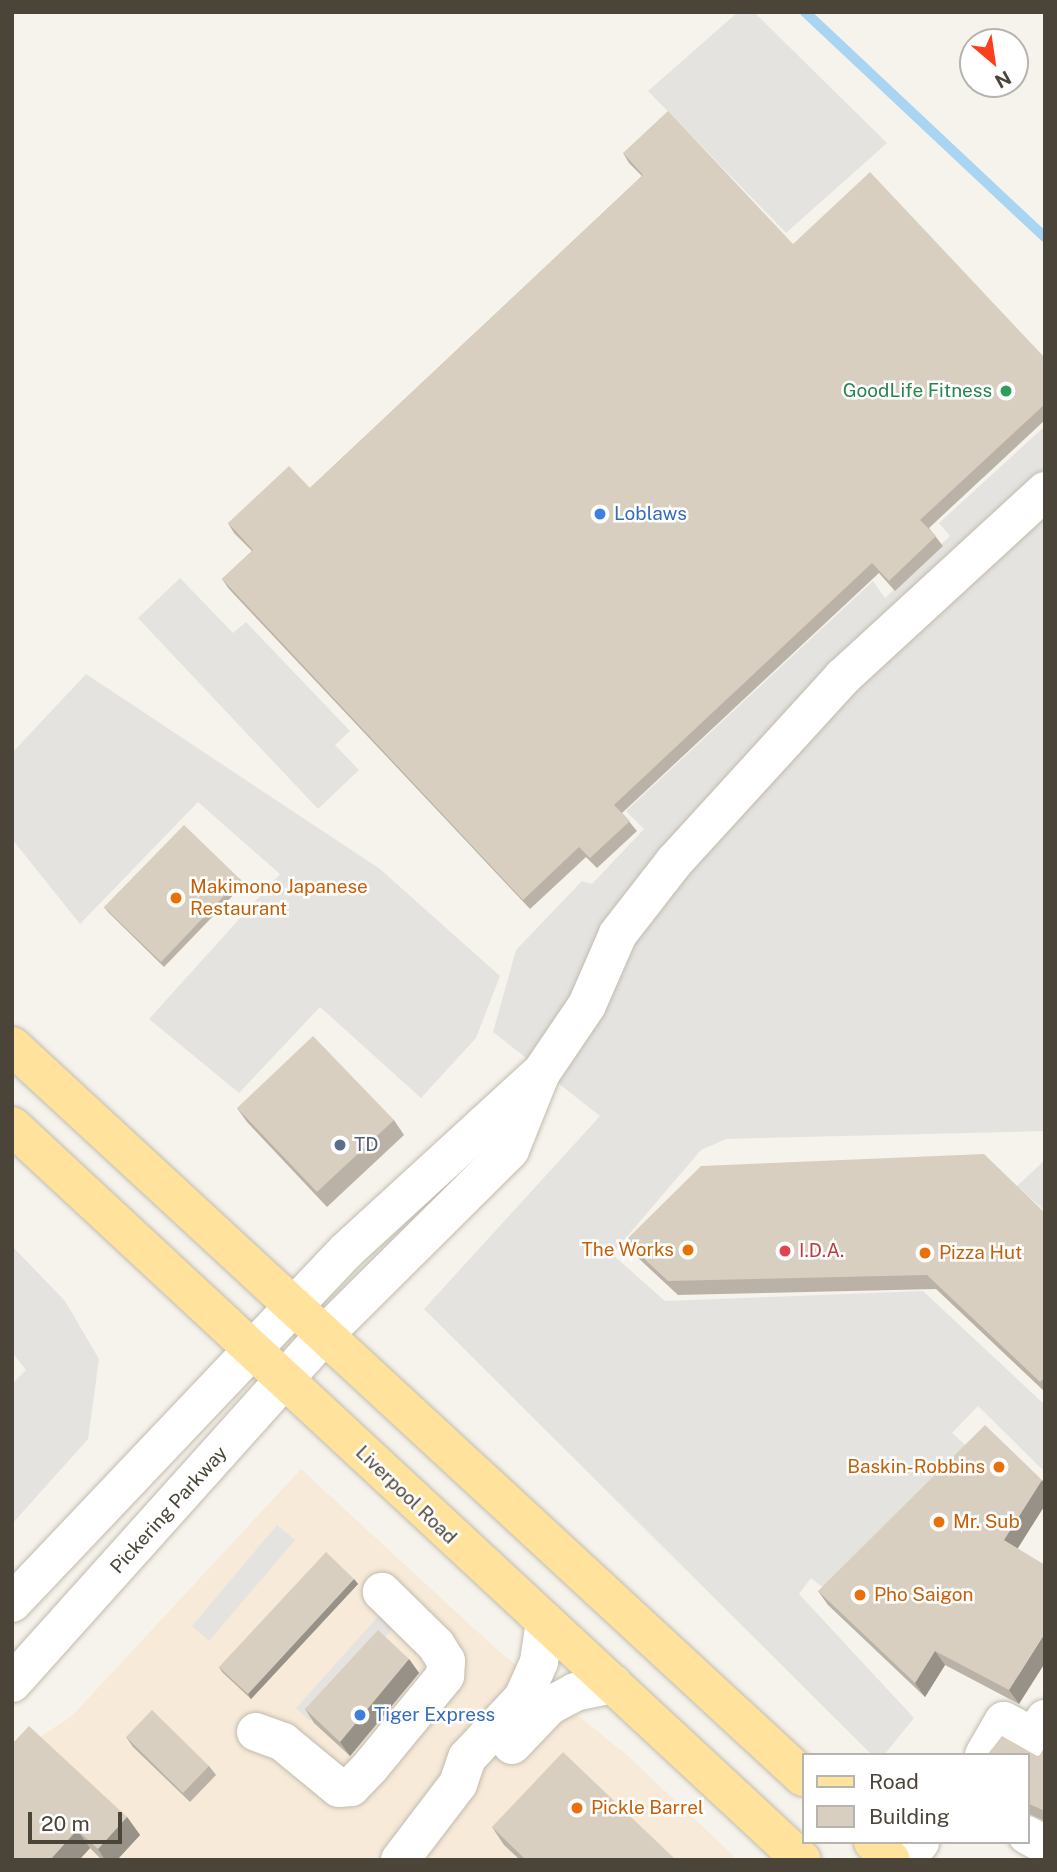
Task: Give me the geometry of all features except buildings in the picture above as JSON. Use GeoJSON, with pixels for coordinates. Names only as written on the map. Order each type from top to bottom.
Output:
{"type":"FeatureCollection","features":[{"type":"Feature","properties":{"kind":"main road"},"geometry":{"type":"LineString","coordinates":[[12,1046],[802,1776]]}},
{"type":"Feature","properties":{"kind":"main road","name":"Liverpool Road"},"geometry":{"type":"LineString","coordinates":[[12,1126],[802,1860]]}},
{"type":"Feature","properties":{"kind":"main road"},"geometry":{"type":"LineString","coordinates":[[875,1844],[891,1860]]}},
{"type":"Feature","properties":{"kind":"street"},"geometry":{"type":"LineString","coordinates":[[12,1603],[294,1304],[541,1073],[587,1005],[618,934],[674,862],[843,677],[1045,491]]}},
{"type":"Feature","properties":{"kind":"street","name":"Pickering Parkway"},"geometry":{"type":"LineString","coordinates":[[12,1683],[324,1335],[510,1150],[541,1073]]}},
{"type":"Feature","properties":{"kind":"street"},"geometry":{"type":"LineString","coordinates":[[256,1732],[283,1742],[339,1788],[351,1787],[371,1766],[445,1669],[436,1646],[383,1592]]}},
{"type":"Feature","properties":{"kind":"street"},"geometry":{"type":"LineString","coordinates":[[400,1860],[458,1784],[467,1758],[523,1698],[539,1662],[545,1621]]}},
{"type":"Feature","properties":{"kind":"street"},"geometry":{"type":"LineString","coordinates":[[458,1784],[485,1773],[549,1706],[575,1692],[613,1684]]}},
{"type":"Feature","properties":{"kind":"street"},"geometry":{"type":"LineString","coordinates":[[985,1753],[1004,1721],[1034,1737],[1045,1719]]}},
{"type":"Feature","properties":{"kind":"street"},"geometry":{"type":"LineString","coordinates":[[1029,1836],[1045,1845]]}},
{"type":"Feature","properties":{"kind":"street"},"geometry":{"type":"LineString","coordinates":[[904,1860],[918,1844]]}},
{"type":"Feature","properties":{"kind":"shaded area"},"geometry":{"type":"Polygon","coordinates":[[[738,12],[754,12],[887,143],[786,233],[648,91],[738,12]]]}},
{"type":"Feature","properties":{"kind":"shaded area"},"geometry":{"type":"Polygon","coordinates":[[[1045,426],[1045,1131],[726,1139],[701,1150],[612,1254],[665,1301],[923,1291],[1045,1405],[1044,1471],[978,1406],[952,1433],[972,1451],[831,1594],[811,1578],[799,1594],[914,1718],[886,1753],[870,1753],[424,1309],[600,1116],[493,1032],[516,950],[582,881],[592,884],[644,829],[626,811],[873,581],[885,598],[950,536],[939,523],[1045,426]]]}},
{"type":"Feature","properties":{"kind":"shaded area"},"geometry":{"type":"Polygon","coordinates":[[[180,578],[233,633],[246,622],[350,731],[335,745],[359,770],[318,809],[138,618],[180,578]]]}},
{"type":"Feature","properties":{"kind":"shaded area"},"geometry":{"type":"Polygon","coordinates":[[[86,674],[380,869],[500,976],[476,1038],[421,1098],[320,1007],[239,1093],[149,1019],[280,874],[198,802],[80,924],[12,839],[12,753],[86,674]]]}},
{"type":"Feature","properties":{"kind":"shaded area"},"geometry":{"type":"Polygon","coordinates":[[[1045,1160],[1045,1211],[1017,1186],[1045,1160]]]}},
{"type":"Feature","properties":{"kind":"shaded area"},"geometry":{"type":"Polygon","coordinates":[[[12,1246],[65,1301],[99,1359],[88,1439],[12,1524],[12,1384],[26,1370],[12,1352],[12,1246]]]}},
{"type":"Feature","properties":{"kind":"shaded area"},"geometry":{"type":"Polygon","coordinates":[[[301,1469],[493,1646],[629,1757],[738,1860],[12,1860],[12,1755],[72,1716],[301,1469]]]}},
{"type":"Feature","properties":{"kind":"shaded area"},"geometry":{"type":"Polygon","coordinates":[[[277,1525],[295,1540],[209,1641],[192,1626],[277,1525]]]}},
{"type":"Feature","properties":{"kind":"shaded area"},"geometry":{"type":"Polygon","coordinates":[[[382,1612],[396,1625],[310,1721],[296,1708],[382,1612]]]}},
{"type":"Feature","properties":{"kind":"waterway"},"geometry":{"type":"LineString","coordinates":[[805,12],[1045,237]]}},
{"type":"Feature","properties":{"kind":"place","name":"GoodLife Fitness"},"geometry":{"type":"Point","coordinates":[1006,391]}},
{"type":"Feature","properties":{"kind":"place","name":"Loblaws"},"geometry":{"type":"Point","coordinates":[600,514]}},
{"type":"Feature","properties":{"kind":"place","name":"Makimono Japanese Restaurant"},"geometry":{"type":"Point","coordinates":[176,898]}},
{"type":"Feature","properties":{"kind":"place","name":"TD"},"geometry":{"type":"Point","coordinates":[340,1145]}},
{"type":"Feature","properties":{"kind":"place","name":"The Works"},"geometry":{"type":"Point","coordinates":[688,1250]}},
{"type":"Feature","properties":{"kind":"place","name":"I.D.A."},"geometry":{"type":"Point","coordinates":[785,1251]}},
{"type":"Feature","properties":{"kind":"place","name":"Pizza Hut"},"geometry":{"type":"Point","coordinates":[925,1253]}},
{"type":"Feature","properties":{"kind":"place","name":"Baskin-Robbins"},"geometry":{"type":"Point","coordinates":[999,1467]}},
{"type":"Feature","properties":{"kind":"place","name":"Mr. Sub"},"geometry":{"type":"Point","coordinates":[939,1522]}},
{"type":"Feature","properties":{"kind":"place","name":"Pho Saigon"},"geometry":{"type":"Point","coordinates":[860,1595]}},
{"type":"Feature","properties":{"kind":"place","name":"Tiger Express"},"geometry":{"type":"Point","coordinates":[360,1715]}},
{"type":"Feature","properties":{"kind":"place","name":"Pickle Barrel"},"geometry":{"type":"Point","coordinates":[577,1808]}}]}
